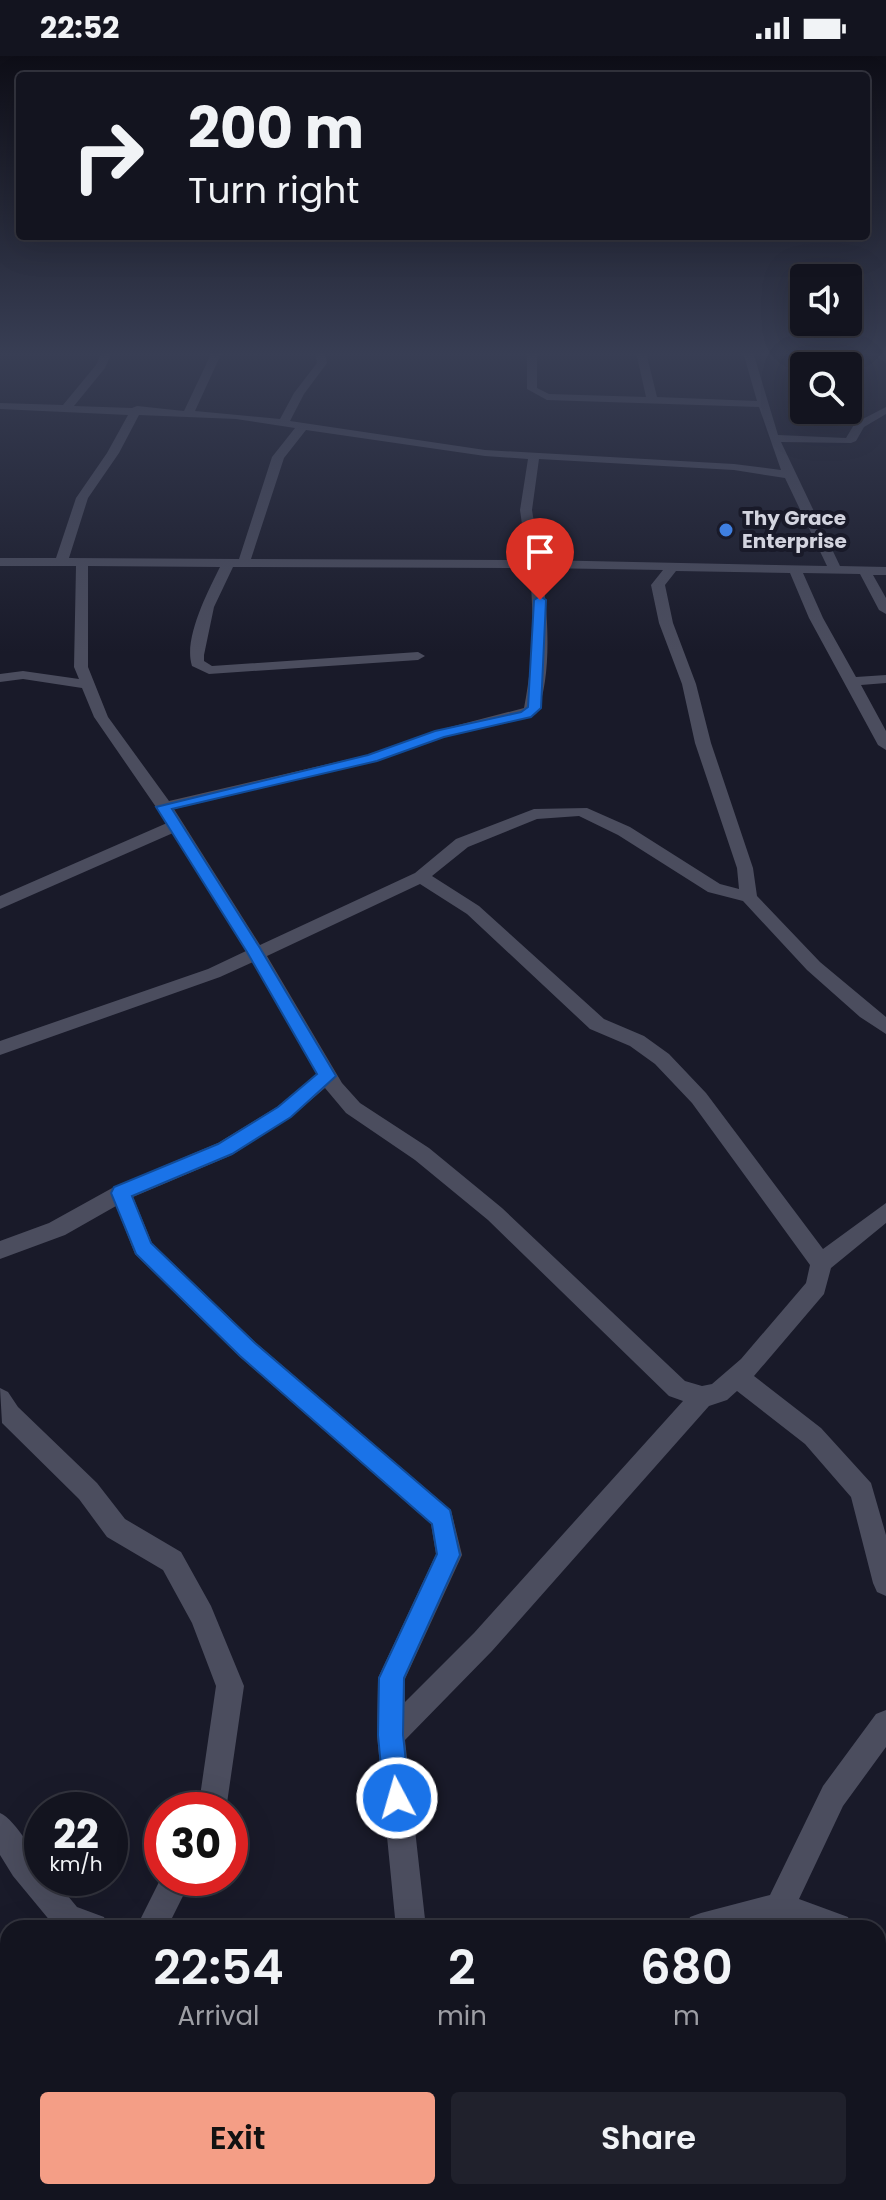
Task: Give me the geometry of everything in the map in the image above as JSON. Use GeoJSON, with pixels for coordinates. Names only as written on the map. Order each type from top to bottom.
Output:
{"type":"FeatureCollection","features":[{"type":"Feature","properties":{"kind":"street"},"geometry":{"type":"LineString","coordinates":[[61,562],[82,498],[114,452]]}},
{"type":"Feature","properties":{"kind":"street"},"geometry":{"type":"LineString","coordinates":[[282,452],[236,562],[207,607],[197,663],[209,670],[418,656]]}},
{"type":"Feature","properties":{"kind":"street"},"geometry":{"type":"LineString","coordinates":[[496,452],[534,457],[734,467],[789,475]]}},
{"type":"Feature","properties":{"kind":"street"},"geometry":{"type":"LineString","coordinates":[[780,452],[835,570]]}},
{"type":"Feature","properties":{"kind":"street"},"geometry":{"type":"LineString","coordinates":[[164,807],[372,758],[440,734],[531,711],[539,644],[536,564],[526,510],[534,457]]}},
{"type":"Feature","properties":{"kind":"street"},"geometry":{"type":"LineString","coordinates":[[0,562],[536,564],[886,571]]}},
{"type":"Feature","properties":{"kind":"street"},"geometry":{"type":"LineString","coordinates":[[82,562],[79,622],[81,667],[101,717],[164,807],[255,951],[327,1076],[353,1108],[422,1154],[495,1214],[677,1389],[702,1397],[719,1393],[737,1377],[816,1287],[821,1263],[886,1211]]}},
{"type":"Feature","properties":{"kind":"street"},"geometry":{"type":"LineString","coordinates":[[673,566],[658,585],[666,623],[689,684],[703,743],[745,868],[749,897],[783,938],[832,986],[886,1027]]}},
{"type":"Feature","properties":{"kind":"street"},"geometry":{"type":"LineString","coordinates":[[795,569],[816,618],[886,745]]}},
{"type":"Feature","properties":{"kind":"street"},"geometry":{"type":"LineString","coordinates":[[864,570],[886,610]]}},
{"type":"Feature","properties":{"kind":"street"},"geometry":{"type":"LineString","coordinates":[[5,676],[86,684]]}},
{"type":"Feature","properties":{"kind":"street"},"geometry":{"type":"LineString","coordinates":[[852,682],[886,679]]}},
{"type":"Feature","properties":{"kind":"street"},"geometry":{"type":"LineString","coordinates":[[0,1048],[214,973],[255,951],[421,877],[448,851],[534,814],[581,811],[624,831],[701,881],[749,897]]}},
{"type":"Feature","properties":{"kind":"street"},"geometry":{"type":"LineString","coordinates":[[0,903],[174,826]]}},
{"type":"Feature","properties":{"kind":"street"},"geometry":{"type":"LineString","coordinates":[[421,877],[473,910],[597,1024],[637,1041],[662,1059],[699,1098],[821,1263]]}},
{"type":"Feature","properties":{"kind":"street"},"geometry":{"type":"LineString","coordinates":[[0,1250],[57,1229],[121,1193],[225,1149],[284,1112],[327,1076]]}},
{"type":"Feature","properties":{"kind":"street"},"geometry":{"type":"LineString","coordinates":[[121,1193],[143,1248],[247,1349],[442,1518],[449,1555],[391,1678],[391,1735],[410,1920]]}},
{"type":"Feature","properties":{"kind":"street"},"geometry":{"type":"LineString","coordinates":[[737,1377],[813,1436],[862,1491],[886,1583]]}},
{"type":"Feature","properties":{"kind":"street"},"geometry":{"type":"LineString","coordinates":[[391,1735],[483,1642],[702,1397]]}},
{"type":"Feature","properties":{"kind":"street"},"geometry":{"type":"LineString","coordinates":[[0,1399],[10,1415],[88,1491],[116,1528],[172,1561],[202,1615],[230,1686],[215,1792]]}},
{"type":"Feature","properties":{"kind":"street"},"geometry":{"type":"LineString","coordinates":[[780,1907],[833,1796],[886,1724]]}},
{"type":"Feature","properties":{"kind":"street"},"geometry":{"type":"LineString","coordinates":[[0,1827],[23,1866],[67,1918],[72,1920]]}},
{"type":"Feature","properties":{"kind":"street"},"geometry":{"type":"LineString","coordinates":[[155,1920],[168,1896]]}},
{"type":"Feature","properties":{"kind":"street"},"geometry":{"type":"LineString","coordinates":[[731,1920],[780,1907],[815,1920]]}},
{"type":"Feature","properties":{"kind":"place","name":"Thy Grace Enterprise"},"geometry":{"type":"Point","coordinates":[726,530]}},
{"type":"Feature","properties":{"kind":"route"},"geometry":{"type":"LineString","coordinates":[[397,1798],[391,1735],[391,1678],[449,1555],[442,1518],[247,1349],[143,1248],[121,1193],[225,1149],[284,1112],[327,1076],[299,1033],[255,951],[164,807],[372,758],[440,734],[526,715],[535,708],[540,600]]}}]}
